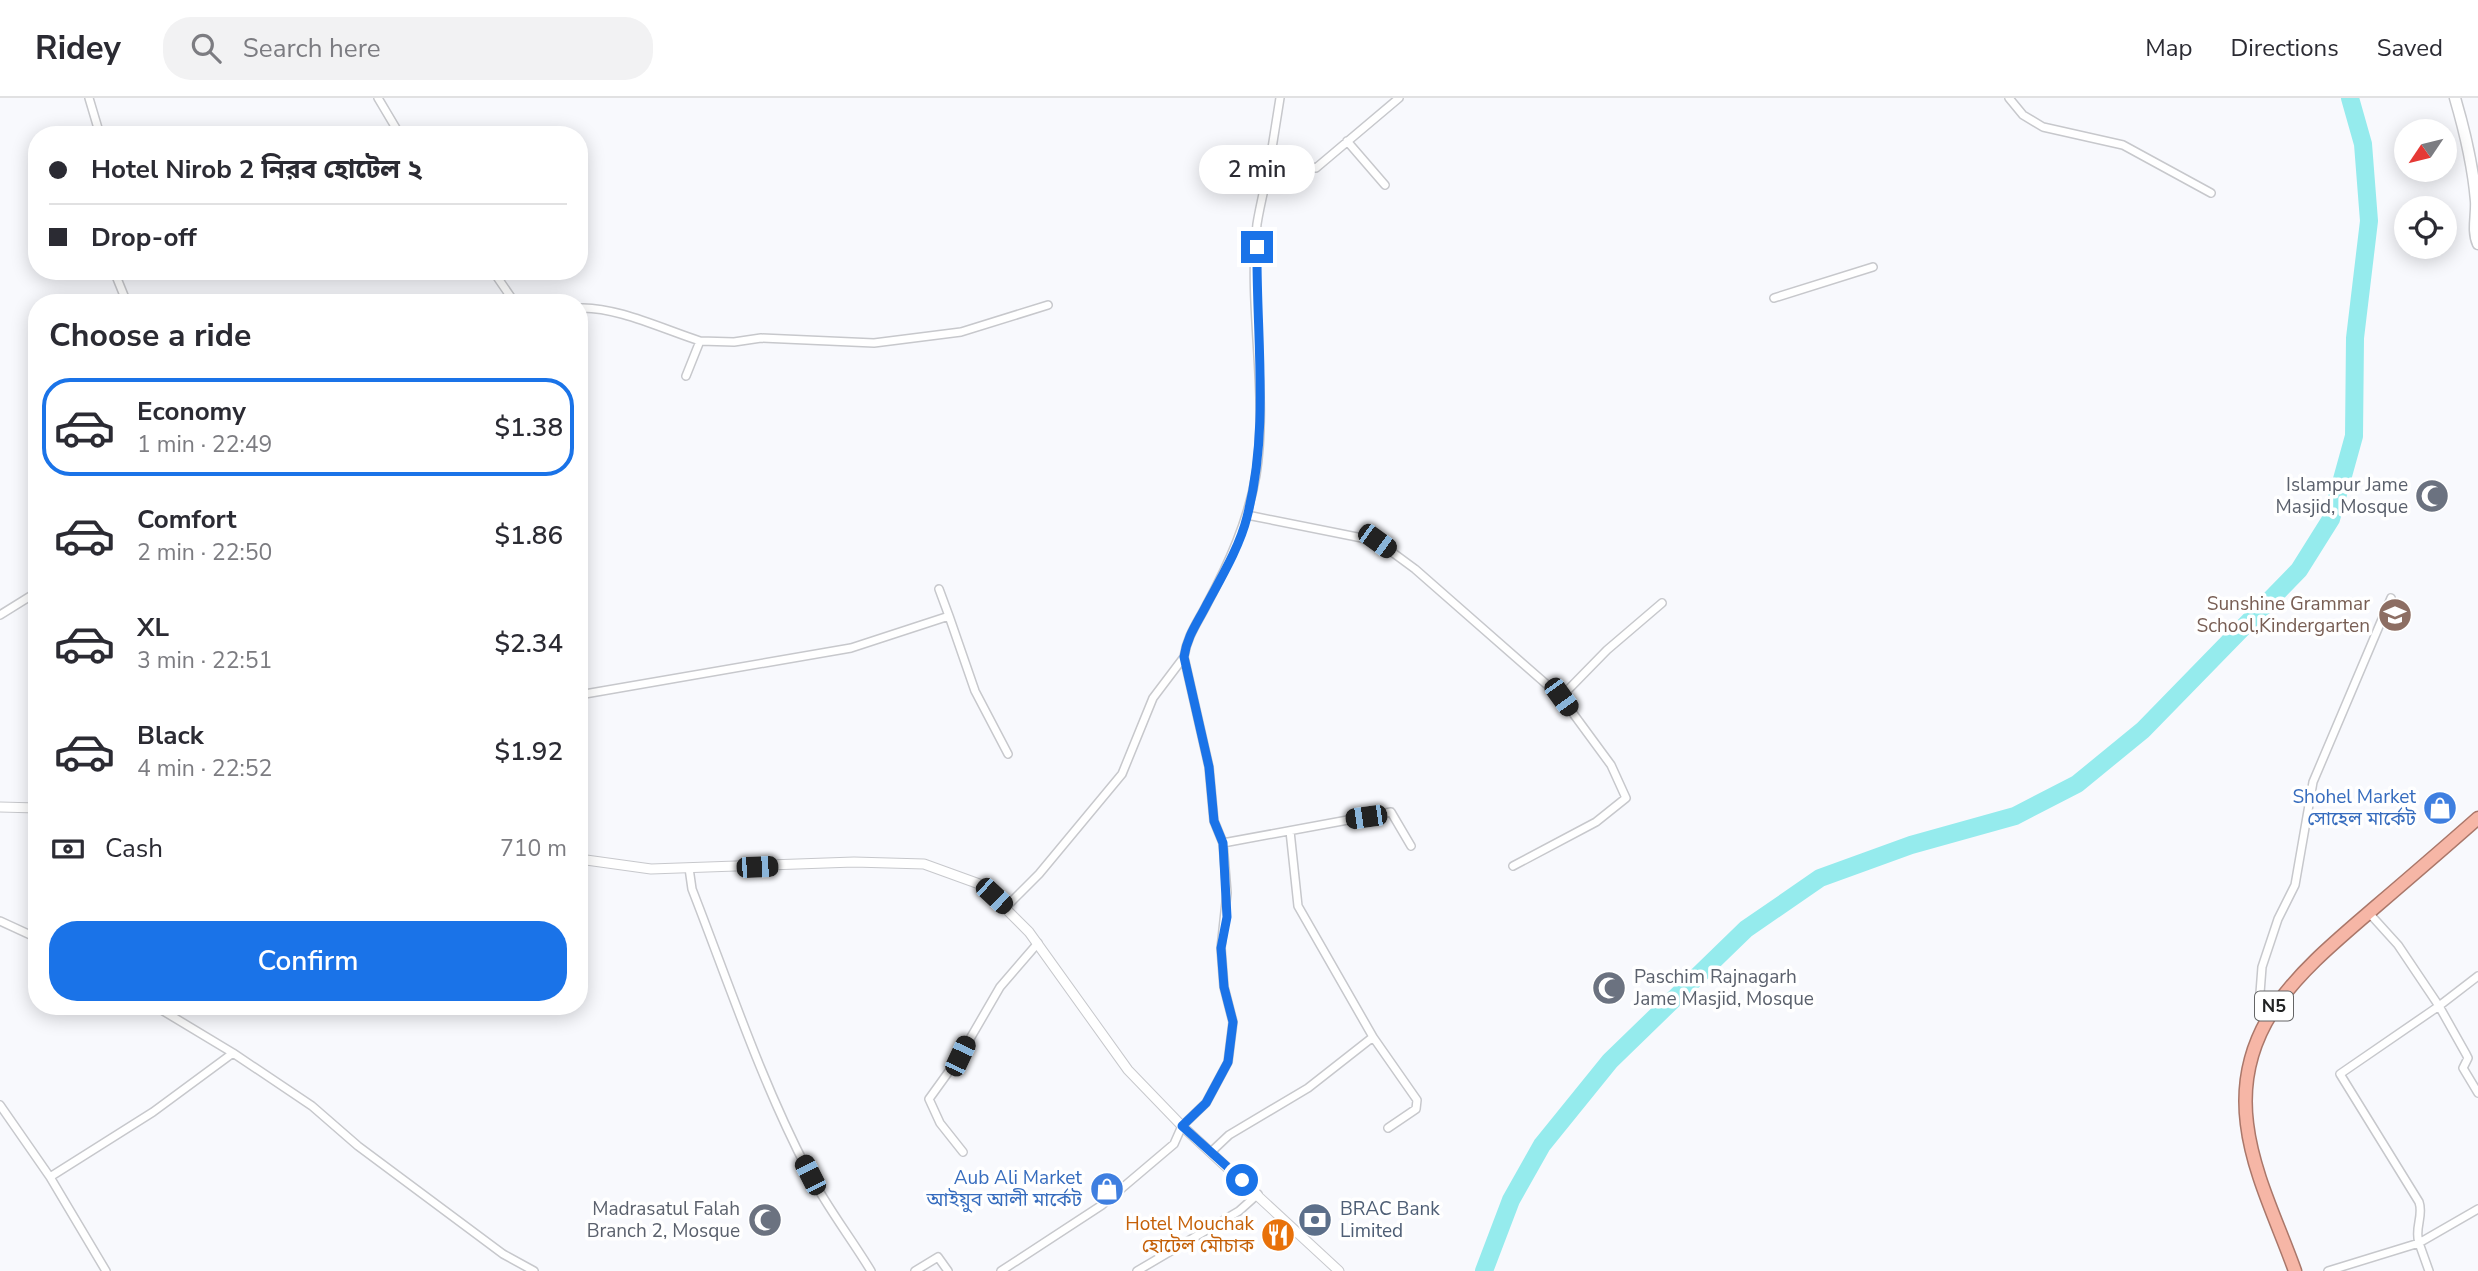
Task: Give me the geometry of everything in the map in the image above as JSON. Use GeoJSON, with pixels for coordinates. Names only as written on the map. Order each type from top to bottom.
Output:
{"type":"FeatureCollection","features":[{"type":"Feature","properties":{"kind":"highway","name":"N5"},"geometry":{"type":"LineString","coordinates":[[2295,1271],[2254,1154],[2246,1122],[2249,1070],[2267,1019],[2276,1002],[2306,967],[2476,825]]}},
{"type":"Feature","properties":{"kind":"main road"},"geometry":{"type":"LineString","coordinates":[[2455,98],[2468,141],[2476,204],[2475,238],[2478,244]]}},
{"type":"Feature","properties":{"kind":"street"},"geometry":{"type":"LineString","coordinates":[[89,98],[97,126]]}},
{"type":"Feature","properties":{"kind":"street"},"geometry":{"type":"LineString","coordinates":[[378,98],[395,126]]}},
{"type":"Feature","properties":{"kind":"street"},"geometry":{"type":"LineString","coordinates":[[1001,1271],[1102,1205],[1174,1144],[1182,1126],[1206,1103],[1228,1062],[1232,1046],[1233,1022],[1224,987],[1221,948],[1227,917],[1223,843],[1214,821],[1209,767],[1184,657],[1186,640],[1207,605],[1247,516],[1256,472],[1259,409],[1257,225],[1280,98]]}},
{"type":"Feature","properties":{"kind":"street"},"geometry":{"type":"LineString","coordinates":[[1269,167],[1282,162],[1316,167],[1399,98]]}},
{"type":"Feature","properties":{"kind":"street"},"geometry":{"type":"LineString","coordinates":[[2008,98],[2023,115],[2043,127],[2123,145],[2211,193]]}},
{"type":"Feature","properties":{"kind":"street"},"geometry":{"type":"LineString","coordinates":[[1347,141],[1385,185]]}},
{"type":"Feature","properties":{"kind":"street"},"geometry":{"type":"LineString","coordinates":[[1774,298],[1873,267]]}},
{"type":"Feature","properties":{"kind":"street"},"geometry":{"type":"LineString","coordinates":[[588,308],[700,341],[734,342],[761,338],[874,343],[961,332],[1048,305]]}},
{"type":"Feature","properties":{"kind":"street"},"geometry":{"type":"LineString","coordinates":[[685,376],[700,341]]}},
{"type":"Feature","properties":{"kind":"street"},"geometry":{"type":"LineString","coordinates":[[1247,516],[1377,541],[1415,569],[1561,697],[1611,765],[1626,798],[1596,822],[1513,866]]}},
{"type":"Feature","properties":{"kind":"street"},"geometry":{"type":"LineString","coordinates":[[939,589],[975,691],[1008,754]]}},
{"type":"Feature","properties":{"kind":"street"},"geometry":{"type":"LineString","coordinates":[[0,615],[28,598]]}},
{"type":"Feature","properties":{"kind":"street"},"geometry":{"type":"LineString","coordinates":[[2267,1019],[2263,1014],[2260,993],[2262,967],[2278,919],[2295,885],[2313,782],[2391,598]]}},
{"type":"Feature","properties":{"kind":"street"},"geometry":{"type":"LineString","coordinates":[[1561,697],[1617,640],[1662,604]]}},
{"type":"Feature","properties":{"kind":"street"},"geometry":{"type":"LineString","coordinates":[[588,693],[850,648],[949,616]]}},
{"type":"Feature","properties":{"kind":"street"},"geometry":{"type":"LineString","coordinates":[[1006,907],[1039,874],[1122,774],[1153,698],[1184,657]]}},
{"type":"Feature","properties":{"kind":"street"},"geometry":{"type":"LineString","coordinates":[[0,807],[28,808]]}},
{"type":"Feature","properties":{"kind":"street"},"geometry":{"type":"LineString","coordinates":[[1223,843],[1391,812],[1411,846]]}},
{"type":"Feature","properties":{"kind":"street"},"geometry":{"type":"LineString","coordinates":[[1290,831],[1298,906],[1373,1037],[1417,1100],[1416,1109],[1388,1128]]}},
{"type":"Feature","properties":{"kind":"street"},"geometry":{"type":"LineString","coordinates":[[588,860],[651,869],[854,862],[924,864],[982,885],[1038,943],[1128,1070],[1182,1126],[1339,1271]]}},
{"type":"Feature","properties":{"kind":"street"},"geometry":{"type":"LineString","coordinates":[[689,868],[692,889],[749,1043],[785,1126],[810,1175],[871,1271]]}},
{"type":"Feature","properties":{"kind":"street"},"geometry":{"type":"LineString","coordinates":[[2369,913],[2398,946],[2439,1006],[2468,1058],[2463,1068],[2478,1093]]}},
{"type":"Feature","properties":{"kind":"street"},"geometry":{"type":"LineString","coordinates":[[0,921],[28,934]]}},
{"type":"Feature","properties":{"kind":"street"},"geometry":{"type":"LineString","coordinates":[[963,1152],[940,1123],[929,1099],[960,1056],[1000,987],[1038,943]]}},
{"type":"Feature","properties":{"kind":"street"},"geometry":{"type":"LineString","coordinates":[[2430,1271],[2416,1234],[2421,1213],[2419,1202],[2340,1073],[2439,1006],[2478,976]]}},
{"type":"Feature","properties":{"kind":"street"},"geometry":{"type":"LineString","coordinates":[[170,1015],[312,1106],[358,1146],[481,1238],[534,1271]]}},
{"type":"Feature","properties":{"kind":"street"},"geometry":{"type":"LineString","coordinates":[[1212,1152],[1229,1135],[1308,1088],[1373,1037]]}},
{"type":"Feature","properties":{"kind":"street"},"geometry":{"type":"LineString","coordinates":[[50,1178],[153,1112],[233,1053]]}},
{"type":"Feature","properties":{"kind":"street"},"geometry":{"type":"LineString","coordinates":[[0,1105],[50,1178],[106,1271]]}},
{"type":"Feature","properties":{"kind":"street"},"geometry":{"type":"LineString","coordinates":[[1137,1271],[1240,1211],[1258,1194]]}},
{"type":"Feature","properties":{"kind":"street"},"geometry":{"type":"LineString","coordinates":[[2328,1271],[2419,1243],[2478,1209]]}},
{"type":"Feature","properties":{"kind":"street"},"geometry":{"type":"LineString","coordinates":[[915,1271],[938,1257],[948,1271]]}},
{"type":"Feature","properties":{"kind":"waterway"},"geometry":{"type":"LineString","coordinates":[[1484,1271],[1511,1200],[1542,1145],[1610,1061],[1746,929],[1820,878],[1911,845],[2015,816],[2077,784],[2143,730],[2299,570],[2331,519],[2354,436],[2355,338],[2369,221],[2363,144],[2350,98]]}},
{"type":"Feature","properties":{"kind":"place","name":"Islampur Jame Masjid, Mosque"},"geometry":{"type":"Point","coordinates":[2432,496]}},
{"type":"Feature","properties":{"kind":"place","name":"Sunshine Grammar School,Kindergarten"},"geometry":{"type":"Point","coordinates":[2395,615]}},
{"type":"Feature","properties":{"kind":"place","name":"Shohel Market সোহেল মার্কেট"},"geometry":{"type":"Point","coordinates":[2440,808]}},
{"type":"Feature","properties":{"kind":"place","name":"Paschim Rajnagarh Jame Masjid, Mosque"},"geometry":{"type":"Point","coordinates":[1609,988]}},
{"type":"Feature","properties":{"kind":"place","name":"Aub Ali Market আইয়ুব আলী মার্কেট"},"geometry":{"type":"Point","coordinates":[1107,1189]}},
{"type":"Feature","properties":{"kind":"place","name":"Madrasatul Falah Branch 2, Mosque"},"geometry":{"type":"Point","coordinates":[765,1220]}},
{"type":"Feature","properties":{"kind":"place","name":"BRAC Bank Limited"},"geometry":{"type":"Point","coordinates":[1315,1220]}},
{"type":"Feature","properties":{"kind":"place","name":"Hotel Mouchak হোটেল মৌচাক"},"geometry":{"type":"Point","coordinates":[1278,1235]}},
{"type":"Feature","properties":{"kind":"route"},"geometry":{"type":"LineString","coordinates":[[1242,1180],[1182,1126],[1206,1103],[1228,1062],[1233,1022],[1224,987],[1221,948],[1227,917],[1223,843],[1214,821],[1209,767],[1184,657],[1186,640],[1207,605],[1247,520],[1256,472],[1260,351],[1257,247]]}}]}
